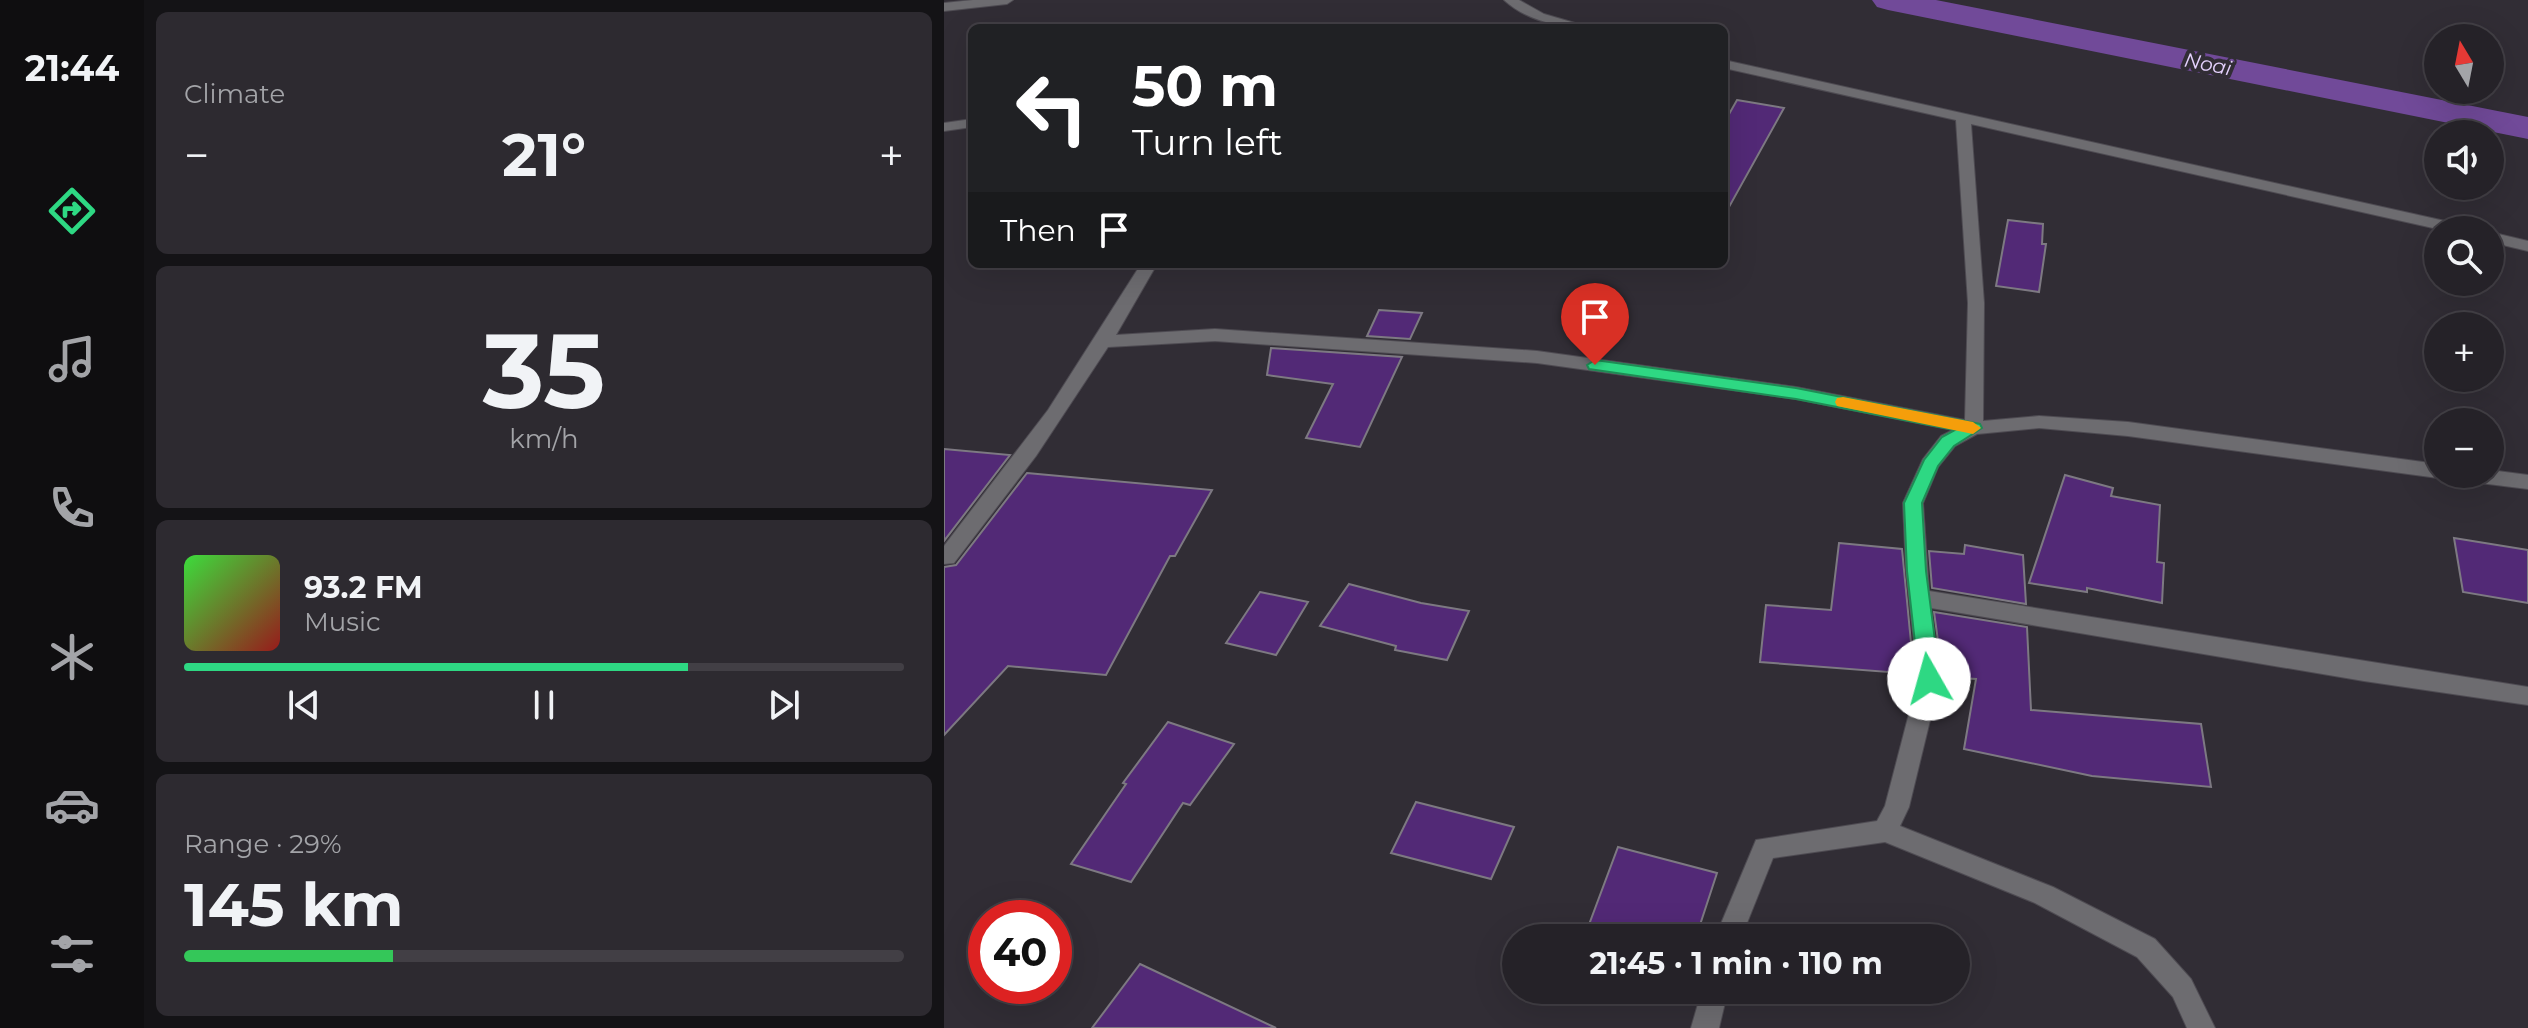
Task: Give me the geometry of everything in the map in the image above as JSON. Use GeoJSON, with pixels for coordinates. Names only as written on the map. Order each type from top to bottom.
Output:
{"type":"FeatureCollection","features":[{"type":"Feature","properties":{"kind":"street"},"geometry":{"type":"LineString","coordinates":[[944,7],[1007,0]]}},
{"type":"Feature","properties":{"kind":"street"},"geometry":{"type":"LineString","coordinates":[[1510,0],[1540,17],[1568,24]]}},
{"type":"Feature","properties":{"kind":"street"},"geometry":{"type":"LineString","coordinates":[[1728,65],[2424,221]]}},
{"type":"Feature","properties":{"kind":"street"},"geometry":{"type":"LineString","coordinates":[[1963,119],[1976,303],[1974,428]]}},
{"type":"Feature","properties":{"kind":"street"},"geometry":{"type":"LineString","coordinates":[[944,127],[968,124]]}},
{"type":"Feature","properties":{"kind":"street"},"geometry":{"type":"LineString","coordinates":[[2504,240],[2528,246]]}},
{"type":"Feature","properties":{"kind":"street"},"geometry":{"type":"LineString","coordinates":[[947,557],[1043,436],[1105,341],[1147,268]]}},
{"type":"Feature","properties":{"kind":"street"},"geometry":{"type":"LineString","coordinates":[[1105,341],[1215,335],[1537,357],[1796,393],[1974,428],[2039,422],[2128,429],[2424,469]]}},
{"type":"Feature","properties":{"kind":"street"},"geometry":{"type":"LineString","coordinates":[[1885,831],[1897,807],[1929,679],[1913,503],[1930,464],[1948,441],[1974,428]]}},
{"type":"Feature","properties":{"kind":"street"},"geometry":{"type":"LineString","coordinates":[[2504,479],[2528,482]]}},
{"type":"Feature","properties":{"kind":"street"},"geometry":{"type":"LineString","coordinates":[[1920,598],[2364,672],[2528,696]]}},
{"type":"Feature","properties":{"kind":"street"},"geometry":{"type":"LineString","coordinates":[[1732,924],[1765,848],[1885,831],[2044,895],[2146,948],[2182,988],[2201,1028]]}},
{"type":"Feature","properties":{"kind":"street"},"geometry":{"type":"LineString","coordinates":[[1705,1028],[1711,1004]]}},
{"type":"Feature","properties":{"kind":"building"},"geometry":{"type":"Polygon","coordinates":[[[1737,100],[1784,108],[1728,209],[1728,116],[1737,100]]]}},
{"type":"Feature","properties":{"kind":"building"},"geometry":{"type":"Polygon","coordinates":[[[2008,220],[2043,224],[2042,244],[2046,244],[2039,292],[1996,286],[2008,220]]]}},
{"type":"Feature","properties":{"kind":"building"},"geometry":{"type":"Polygon","coordinates":[[[1379,310],[1422,313],[1410,339],[1367,336],[1379,310]]]}},
{"type":"Feature","properties":{"kind":"building"},"geometry":{"type":"Polygon","coordinates":[[[1271,348],[1402,357],[1360,447],[1306,438],[1333,384],[1267,375],[1271,348]]]}},
{"type":"Feature","properties":{"kind":"building"},"geometry":{"type":"Polygon","coordinates":[[[944,449],[1010,455],[944,541],[944,449]]]}},
{"type":"Feature","properties":{"kind":"building"},"geometry":{"type":"Polygon","coordinates":[[[1027,473],[1212,490],[1175,556],[1170,556],[1106,675],[1008,666],[944,735],[944,567],[956,565],[1027,473]]]}},
{"type":"Feature","properties":{"kind":"building"},"geometry":{"type":"Polygon","coordinates":[[[2065,475],[2113,488],[2111,496],[2160,505],[2157,562],[2164,563],[2162,603],[2087,588],[2087,592],[2029,583],[2065,475]]]}},
{"type":"Feature","properties":{"kind":"building"},"geometry":{"type":"Polygon","coordinates":[[[2454,538],[2528,550],[2528,603],[2463,592],[2454,538]]]}},
{"type":"Feature","properties":{"kind":"building"},"geometry":{"type":"Polygon","coordinates":[[[1839,543],[1902,549],[1914,674],[1760,662],[1766,605],[1831,610],[1839,543]]]}},
{"type":"Feature","properties":{"kind":"building"},"geometry":{"type":"Polygon","coordinates":[[[1965,545],[2023,555],[2026,604],[1932,588],[1929,551],[1964,554],[1965,545]]]}},
{"type":"Feature","properties":{"kind":"building"},"geometry":{"type":"Polygon","coordinates":[[[1349,584],[1421,603],[1469,611],[1447,660],[1395,650],[1396,646],[1320,626],[1349,584]]]}},
{"type":"Feature","properties":{"kind":"building"},"geometry":{"type":"Polygon","coordinates":[[[1260,592],[1308,602],[1276,655],[1226,643],[1260,592]]]}},
{"type":"Feature","properties":{"kind":"building"},"geometry":{"type":"Polygon","coordinates":[[[1934,612],[2027,627],[2031,710],[2201,724],[2211,787],[2092,776],[1964,749],[1976,679],[1943,677],[1934,612]]]}},
{"type":"Feature","properties":{"kind":"building"},"geometry":{"type":"Polygon","coordinates":[[[1168,722],[1234,744],[1190,805],[1183,803],[1131,882],[1071,864],[1126,784],[1123,783],[1168,722]]]}},
{"type":"Feature","properties":{"kind":"building"},"geometry":{"type":"Polygon","coordinates":[[[1416,802],[1514,827],[1491,879],[1391,853],[1416,802]]]}},
{"type":"Feature","properties":{"kind":"building"},"geometry":{"type":"Polygon","coordinates":[[[1618,847],[1717,873],[1700,924],[1589,924],[1618,847]]]}},
{"type":"Feature","properties":{"kind":"building"},"geometry":{"type":"Polygon","coordinates":[[[1140,964],[1276,1028],[1092,1028],[1140,964]]]}},
{"type":"Feature","properties":{"kind":"waterway","name":"Noai"},"geometry":{"type":"LineString","coordinates":[[1888,0],[2528,128]]}},
{"type":"Feature","properties":{"kind":"slow traffic"},"geometry":{"type":"LineString","coordinates":[[1843,402],[1973,428]]}},
{"type":"Feature","properties":{"kind":"route"},"geometry":{"type":"LineString","coordinates":[[1595,365],[1796,393],[1974,428],[1948,441],[1930,464],[1913,503],[1916,571],[1929,679]]}}]}
